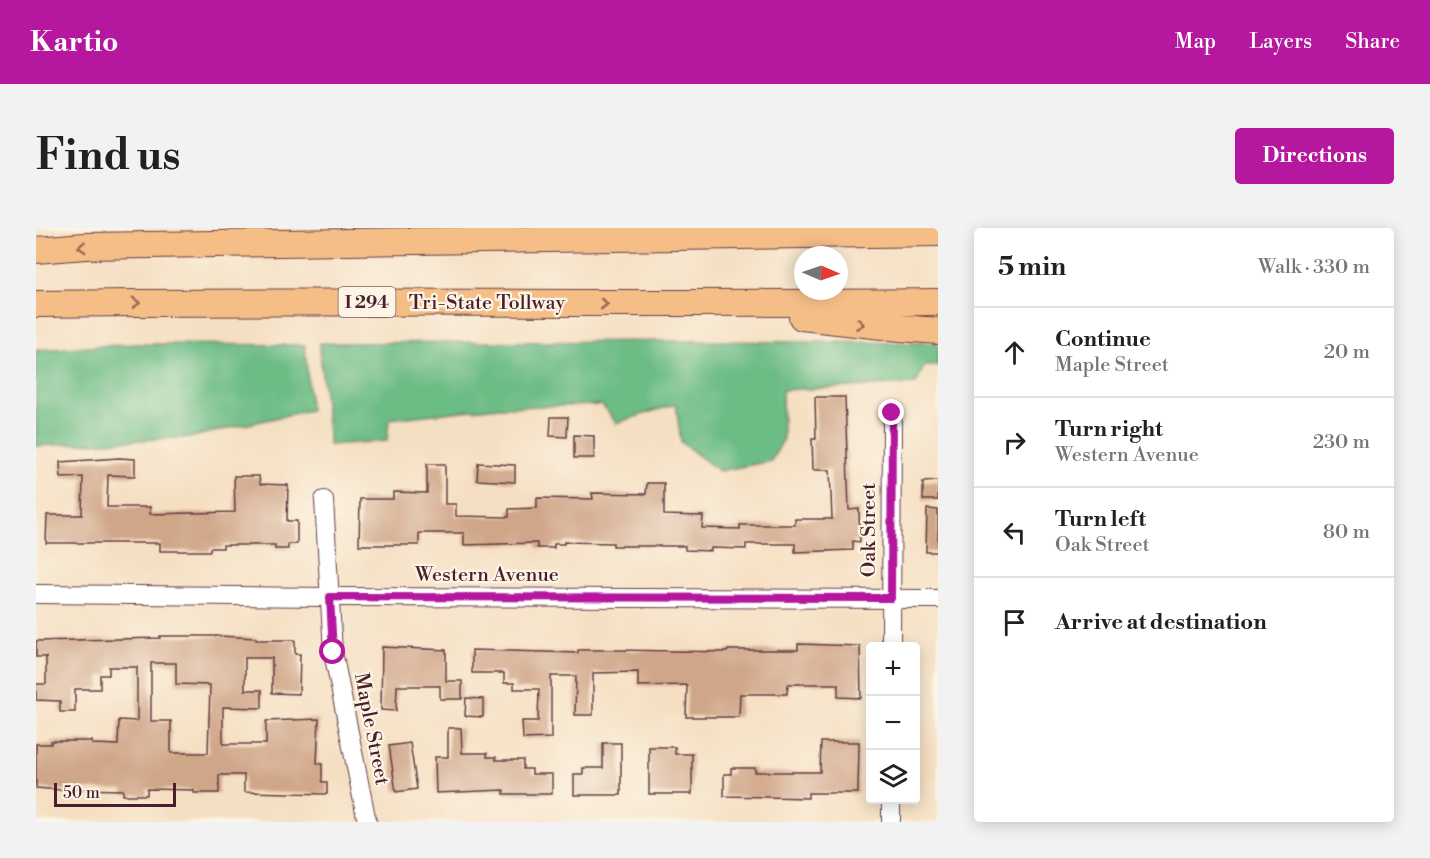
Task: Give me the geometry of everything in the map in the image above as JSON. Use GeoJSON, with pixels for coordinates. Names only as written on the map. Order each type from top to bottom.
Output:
{"type":"FeatureCollection","features":[{"type":"Feature","properties":{"kind":"highway"},"geometry":{"type":"LineString","coordinates":[[556,239],[610,228]]}},
{"type":"Feature","properties":{"kind":"highway"},"geometry":{"type":"LineString","coordinates":[[36,250],[85,246],[938,233]]}},
{"type":"Feature","properties":{"kind":"highway","name":"Tri-State Tollway"},"geometry":{"type":"LineString","coordinates":[[36,304],[233,301],[698,304],[938,302]]}},
{"type":"Feature","properties":{"kind":"highway"},"geometry":{"type":"LineString","coordinates":[[698,304],[900,328],[938,330]]}},
{"type":"Feature","properties":{"kind":"street","name":"Oak Street"},"geometry":{"type":"LineString","coordinates":[[891,642],[892,413]]}},
{"type":"Feature","properties":{"kind":"street","name":"Maple Street"},"geometry":{"type":"LineString","coordinates":[[324,500],[333,652],[367,822]]}},
{"type":"Feature","properties":{"kind":"street","name":"Western Avenue"},"geometry":{"type":"LineString","coordinates":[[36,594],[938,599]]}},
{"type":"Feature","properties":{"kind":"street"},"geometry":{"type":"LineString","coordinates":[[891,804],[891,822]]}},
{"type":"Feature","properties":{"kind":"green space"},"geometry":{"type":"Polygon","coordinates":[[[700,341],[938,343],[938,366],[924,366],[916,384],[782,390],[783,440],[771,461],[719,471],[681,442],[676,404],[616,423],[602,405],[500,407],[389,419],[387,441],[329,445],[319,343],[700,341]]]}},
{"type":"Feature","properties":{"kind":"green space"},"geometry":{"type":"Polygon","coordinates":[[[137,344],[305,345],[310,410],[192,437],[36,446],[36,350],[137,344]]]}},
{"type":"Feature","properties":{"kind":"building"},"geometry":{"type":"Polygon","coordinates":[[[815,397],[845,397],[849,510],[859,509],[860,542],[853,541],[853,550],[795,552],[795,544],[746,544],[746,549],[711,548],[711,551],[685,550],[685,546],[613,546],[613,543],[564,542],[564,544],[554,544],[554,548],[537,548],[537,543],[464,545],[464,533],[419,533],[419,545],[359,545],[360,499],[393,499],[393,492],[427,493],[427,464],[445,464],[445,504],[456,504],[456,516],[509,517],[509,509],[537,508],[537,498],[593,499],[592,493],[646,494],[647,483],[664,483],[664,515],[703,516],[702,528],[740,529],[740,525],[795,525],[795,519],[832,519],[830,470],[813,470],[812,439],[816,439],[815,397]]]}},
{"type":"Feature","properties":{"kind":"building"},"geometry":{"type":"Polygon","coordinates":[[[551,417],[568,417],[567,437],[550,436],[551,417]]]}},
{"type":"Feature","properties":{"kind":"building"},"geometry":{"type":"Polygon","coordinates":[[[574,435],[594,436],[594,458],[574,458],[574,435]]]}},
{"type":"Feature","properties":{"kind":"building"},"geometry":{"type":"Polygon","coordinates":[[[135,459],[135,476],[108,475],[107,507],[150,507],[150,514],[235,512],[234,476],[259,476],[260,484],[288,485],[287,521],[297,521],[297,544],[288,544],[288,549],[275,549],[275,545],[223,545],[223,548],[210,548],[210,551],[160,551],[160,543],[46,543],[47,515],[82,515],[83,477],[61,478],[60,462],[135,459]]]}},
{"type":"Feature","properties":{"kind":"building"},"geometry":{"type":"Polygon","coordinates":[[[478,463],[515,465],[515,482],[477,480],[478,463]]]}},
{"type":"Feature","properties":{"kind":"building"},"geometry":{"type":"Polygon","coordinates":[[[938,481],[938,500],[923,500],[923,482],[938,481]]]}},
{"type":"Feature","properties":{"kind":"building"},"geometry":{"type":"Polygon","coordinates":[[[927,509],[938,510],[938,552],[926,552],[927,509]]]}},
{"type":"Feature","properties":{"kind":"building"},"geometry":{"type":"Polygon","coordinates":[[[160,636],[219,636],[256,638],[256,640],[295,640],[295,654],[300,654],[299,694],[272,693],[272,658],[245,658],[245,690],[262,690],[262,708],[223,707],[223,744],[266,744],[266,721],[319,719],[317,763],[322,764],[322,782],[327,782],[327,794],[244,792],[244,775],[219,775],[219,793],[147,789],[147,795],[123,795],[123,790],[76,789],[75,791],[36,788],[36,744],[51,744],[51,741],[92,741],[92,744],[118,745],[119,720],[137,721],[137,667],[109,667],[109,675],[100,675],[100,689],[75,689],[75,712],[60,712],[60,701],[36,700],[36,684],[46,684],[46,657],[36,657],[36,641],[160,638],[160,636]],[[151,663],[151,721],[171,721],[171,753],[208,753],[210,685],[176,684],[176,663],[151,663]]]}},
{"type":"Feature","properties":{"kind":"building"},"geometry":{"type":"Polygon","coordinates":[[[798,644],[860,646],[861,698],[838,697],[838,684],[788,684],[787,694],[740,694],[739,717],[686,717],[687,685],[638,686],[638,672],[593,673],[593,715],[575,715],[576,676],[551,676],[551,738],[523,739],[522,721],[538,721],[539,689],[514,689],[514,683],[504,683],[504,673],[472,673],[472,650],[578,653],[578,650],[727,652],[728,650],[798,650],[798,644]]]}},
{"type":"Feature","properties":{"kind":"building"},"geometry":{"type":"Polygon","coordinates":[[[382,647],[446,650],[446,681],[462,681],[462,699],[440,699],[440,686],[397,686],[396,711],[381,710],[382,647]]]}},
{"type":"Feature","properties":{"kind":"building"},"geometry":{"type":"Polygon","coordinates":[[[466,698],[483,699],[483,717],[465,716],[466,698]]]}},
{"type":"Feature","properties":{"kind":"building"},"geometry":{"type":"Polygon","coordinates":[[[448,728],[461,728],[462,753],[487,753],[487,757],[496,757],[496,760],[523,760],[523,769],[532,769],[532,774],[552,774],[552,794],[504,794],[504,790],[436,793],[435,757],[448,757],[448,728]]]}},
{"type":"Feature","properties":{"kind":"building"},"geometry":{"type":"Polygon","coordinates":[[[821,742],[859,742],[858,793],[808,793],[808,798],[724,796],[724,774],[731,774],[731,768],[755,768],[755,772],[820,772],[821,742]]]}},
{"type":"Feature","properties":{"kind":"building"},"geometry":{"type":"Polygon","coordinates":[[[410,743],[417,789],[396,792],[389,746],[410,743]]]}},
{"type":"Feature","properties":{"kind":"building"},"geometry":{"type":"Polygon","coordinates":[[[603,743],[621,743],[621,795],[574,795],[574,774],[583,774],[583,768],[603,768],[603,743]]]}},
{"type":"Feature","properties":{"kind":"building"},"geometry":{"type":"Polygon","coordinates":[[[649,747],[675,747],[675,754],[692,754],[692,794],[649,794],[649,747]]]}},
{"type":"Feature","properties":{"kind":"route"},"geometry":{"type":"LineString","coordinates":[[333,652],[330,597],[891,598],[892,413]]}}]}
